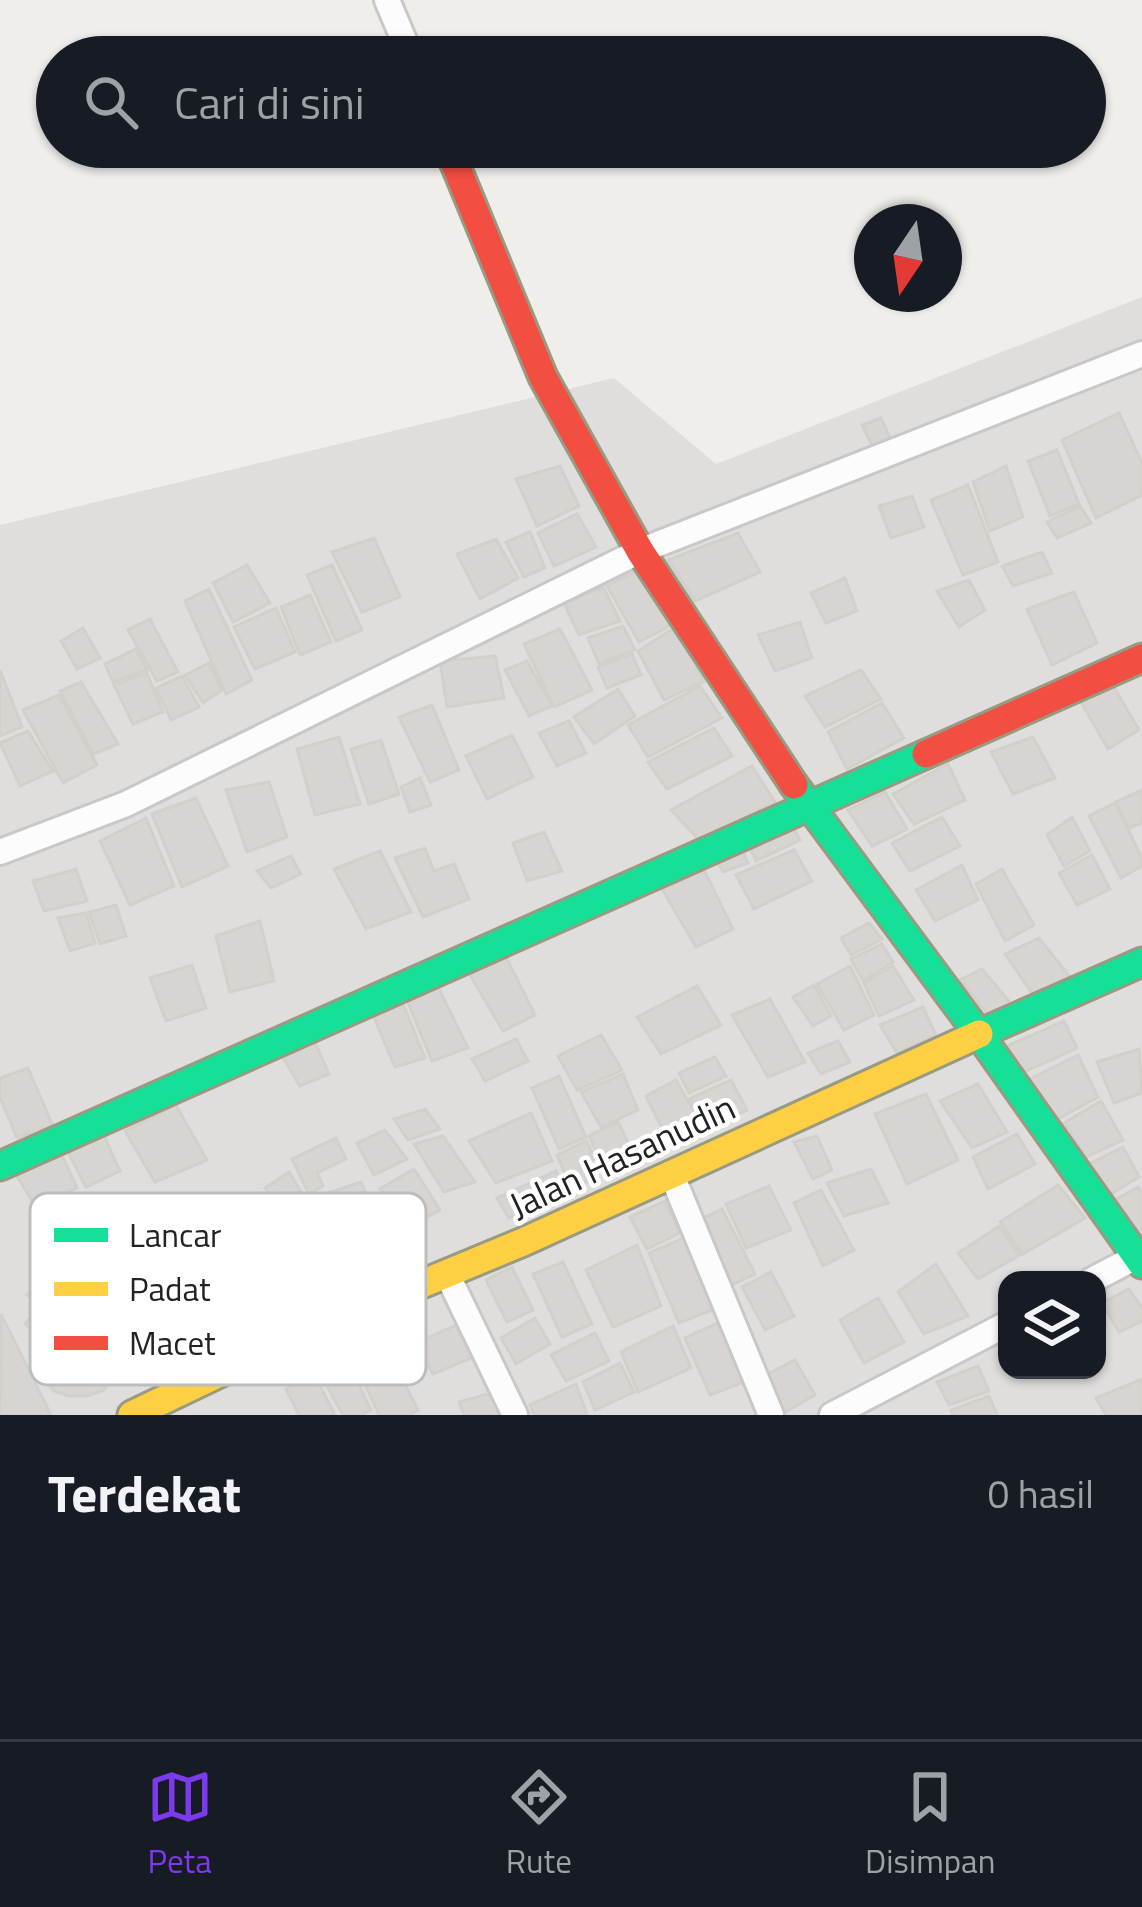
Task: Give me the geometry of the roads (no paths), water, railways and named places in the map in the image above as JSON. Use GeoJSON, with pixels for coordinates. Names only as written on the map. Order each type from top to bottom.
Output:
{"type":"FeatureCollection","features":[{"type":"Feature","properties":{"kind":"street"},"geometry":{"type":"LineString","coordinates":[[387,0],[402,36]]}},
{"type":"Feature","properties":{"kind":"street"},"geometry":{"type":"LineString","coordinates":[[457,168],[543,377],[640,551],[808,806],[1140,1258],[1106,1274]]}},
{"type":"Feature","properties":{"kind":"street"},"geometry":{"type":"LineString","coordinates":[[0,852],[126,804],[640,551],[1142,354]]}},
{"type":"Feature","properties":{"kind":"street"},"geometry":{"type":"LineString","coordinates":[[0,1166],[1142,658]]}},
{"type":"Feature","properties":{"kind":"street","name":"Jalan Hasanudin"},"geometry":{"type":"LineString","coordinates":[[426,1283],[1142,962]]}},
{"type":"Feature","properties":{"kind":"street"},"geometry":{"type":"LineString","coordinates":[[671,1173],[771,1415]]}},
{"type":"Feature","properties":{"kind":"street"},"geometry":{"type":"LineString","coordinates":[[447,1274],[515,1415]]}},
{"type":"Feature","properties":{"kind":"street"},"geometry":{"type":"LineString","coordinates":[[832,1415],[998,1329]]}},
{"type":"Feature","properties":{"kind":"street","name":"Jalan Hasanudin"},"geometry":{"type":"LineString","coordinates":[[132,1415],[195,1385]]}}]}
